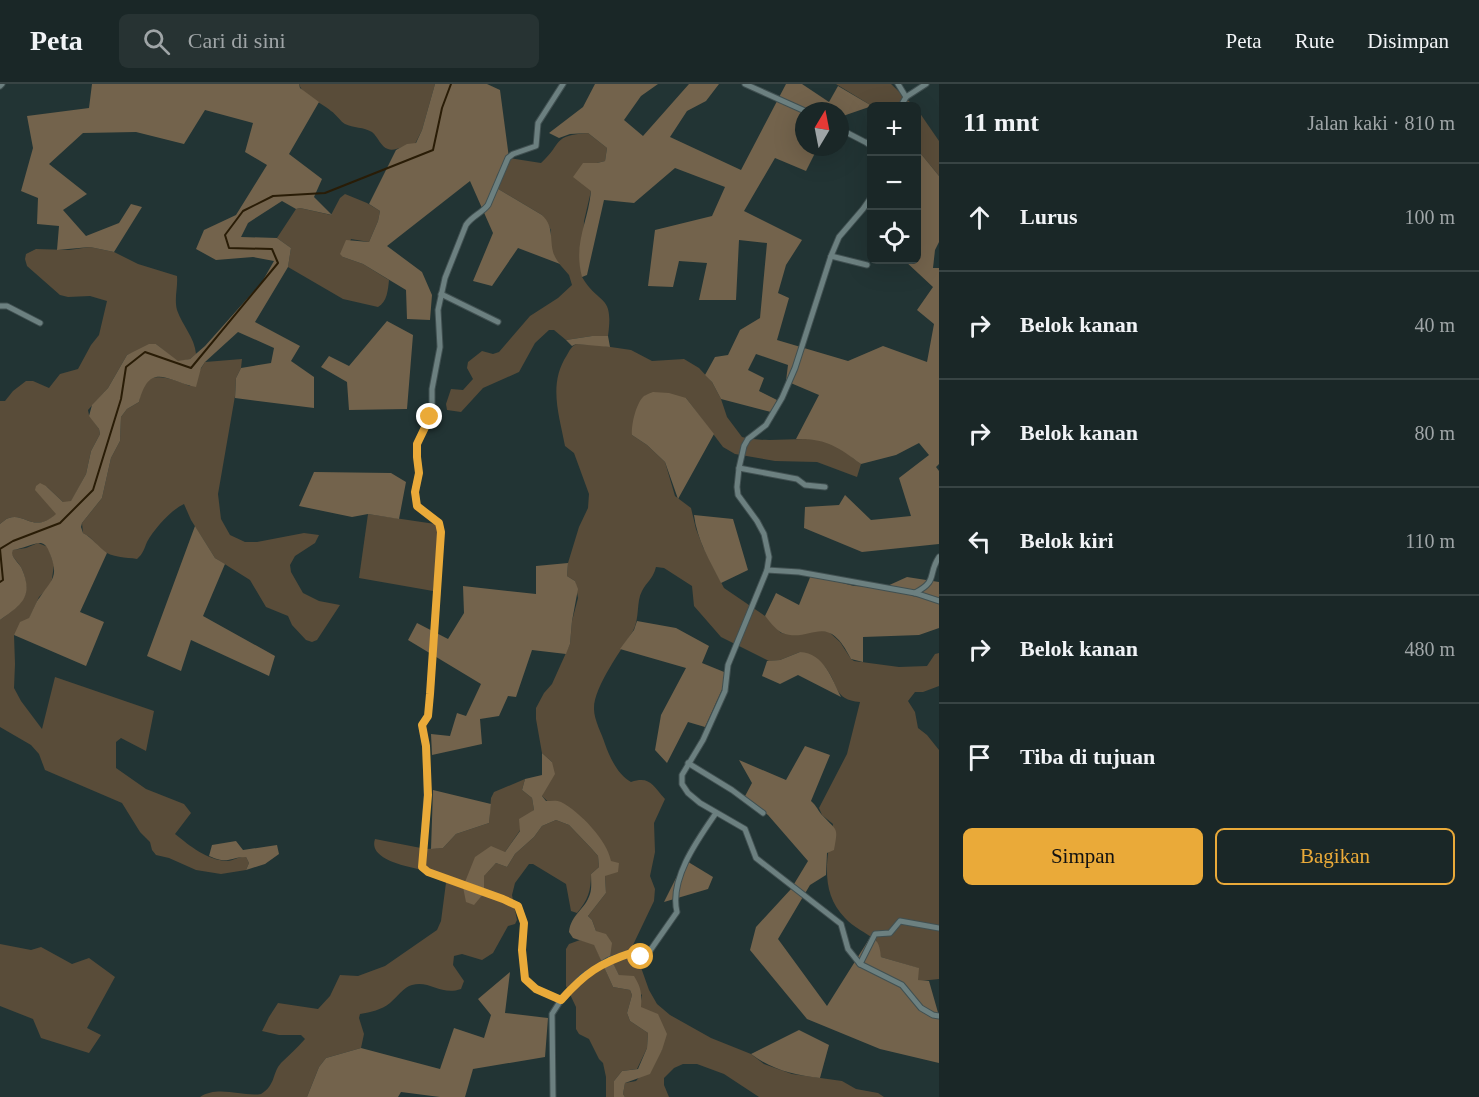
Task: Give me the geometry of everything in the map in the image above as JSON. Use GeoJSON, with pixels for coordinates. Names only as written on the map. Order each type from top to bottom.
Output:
{"type":"FeatureCollection","features":[{"type":"Feature","properties":{"kind":"street"},"geometry":{"type":"LineString","coordinates":[[561,1000],[536,989],[525,979],[522,950],[524,923],[518,906],[428,872],[422,867],[428,795],[426,746],[422,725],[428,716],[441,532],[439,523],[417,506],[415,492],[419,473],[417,444],[432,411],[432,389],[440,347],[438,310],[445,278],[466,225],[471,218],[488,205],[508,158],[536,146],[538,123],[563,84]]}},
{"type":"Feature","properties":{"kind":"street"},"geometry":{"type":"LineString","coordinates":[[745,84],[795,106]]}},
{"type":"Feature","properties":{"kind":"street"},"geometry":{"type":"LineString","coordinates":[[898,84],[906,97]]}},
{"type":"Feature","properties":{"kind":"street"},"geometry":{"type":"LineString","coordinates":[[903,102],[906,97],[926,84]]}},
{"type":"Feature","properties":{"kind":"street"},"geometry":{"type":"LineString","coordinates":[[849,133],[867,142]]}},
{"type":"Feature","properties":{"kind":"street"},"geometry":{"type":"LineString","coordinates":[[867,203],[839,237],[789,384],[766,424],[748,439],[744,446],[739,468],[738,495],[764,534],[769,557],[767,570],[729,665],[725,691],[703,740],[682,775],[682,784],[688,793],[700,803],[745,829],[756,858],[841,924],[848,949],[860,964],[902,986],[921,1008],[939,1016]]}},
{"type":"Feature","properties":{"kind":"street"},"geometry":{"type":"LineString","coordinates":[[831,256],[867,265]]}},
{"type":"Feature","properties":{"kind":"street"},"geometry":{"type":"LineString","coordinates":[[441,294],[498,322]]}},
{"type":"Feature","properties":{"kind":"street"},"geometry":{"type":"LineString","coordinates":[[0,306],[7,306],[40,323]]}},
{"type":"Feature","properties":{"kind":"street"},"geometry":{"type":"LineString","coordinates":[[739,468],[797,479],[805,485],[825,487]]}},
{"type":"Feature","properties":{"kind":"street"},"geometry":{"type":"LineString","coordinates":[[915,593],[927,586],[939,557]]}},
{"type":"Feature","properties":{"kind":"street"},"geometry":{"type":"LineString","coordinates":[[767,570],[799,572],[915,593],[939,601]]}},
{"type":"Feature","properties":{"kind":"street"},"geometry":{"type":"LineString","coordinates":[[688,763],[732,789],[763,813]]}},
{"type":"Feature","properties":{"kind":"street"},"geometry":{"type":"LineString","coordinates":[[553,1097],[552,1014],[561,1000],[582,977],[609,960],[634,952],[641,957],[647,955],[677,912],[674,899],[690,851],[716,813]]}},
{"type":"Feature","properties":{"kind":"street"},"geometry":{"type":"LineString","coordinates":[[860,964],[876,934],[890,933],[900,921],[939,928]]}},
{"type":"Feature","properties":{"kind":"shaded area"},"geometry":{"type":"Polygon","coordinates":[[[92,84],[299,84],[300,88],[319,102],[289,154],[322,179],[314,197],[332,215],[296,209],[282,201],[248,223],[241,237],[277,238],[291,248],[288,267],[255,322],[300,346],[291,361],[314,377],[314,408],[235,398],[236,378],[241,368],[271,363],[274,348],[238,332],[205,362],[196,387],[169,378],[154,377],[143,389],[139,402],[127,409],[121,417],[120,441],[111,458],[102,498],[81,527],[83,533],[107,553],[80,612],[104,622],[86,666],[14,635],[20,622],[29,618],[53,577],[53,562],[48,549],[43,544],[13,550],[12,553],[22,569],[27,587],[26,593],[19,605],[0,620],[0,524],[14,517],[41,522],[56,514],[35,490],[40,483],[63,502],[71,501],[86,474],[91,451],[100,434],[89,416],[92,405],[108,388],[127,355],[149,344],[156,344],[178,361],[190,359],[205,346],[262,282],[274,261],[253,257],[216,260],[196,249],[204,230],[236,215],[267,165],[245,152],[253,123],[205,110],[184,144],[136,132],[83,133],[49,164],[87,194],[63,210],[86,236],[119,223],[131,204],[142,207],[114,252],[90,247],[57,250],[59,226],[37,224],[38,198],[21,191],[33,148],[27,116],[89,108],[92,84]]]}},
{"type":"Feature","properties":{"kind":"shaded area"},"geometry":{"type":"Polygon","coordinates":[[[299,84],[435,84],[422,130],[415,144],[391,150],[383,146],[372,132],[343,123],[333,112],[308,96],[299,84]]]}},
{"type":"Feature","properties":{"kind":"shaded area"},"geometry":{"type":"Polygon","coordinates":[[[435,84],[487,84],[500,90],[509,158],[497,175],[495,187],[542,215],[547,221],[553,252],[560,264],[518,248],[492,286],[473,281],[493,233],[470,181],[387,246],[422,272],[432,295],[430,320],[407,319],[406,290],[363,264],[340,254],[346,240],[369,242],[380,211],[369,204],[396,150],[407,144],[416,143],[435,84]]]}},
{"type":"Feature","properties":{"kind":"shaded area"},"geometry":{"type":"Polygon","coordinates":[[[595,84],[658,84],[641,96],[624,120],[643,136],[689,84],[719,84],[706,101],[687,111],[670,137],[741,170],[786,84],[802,84],[829,102],[795,102],[795,156],[814,156],[806,171],[775,158],[744,211],[802,240],[786,265],[778,293],[789,298],[777,340],[848,361],[883,346],[927,362],[934,324],[917,310],[933,287],[908,264],[921,264],[921,154],[939,176],[939,242],[935,250],[933,268],[939,268],[939,464],[936,467],[939,471],[939,544],[862,552],[804,528],[805,507],[839,505],[845,495],[871,520],[911,516],[899,478],[929,455],[919,443],[896,455],[861,464],[824,442],[796,439],[819,395],[786,381],[788,365],[756,354],[748,370],[764,378],[759,391],[777,400],[771,412],[721,399],[712,382],[705,375],[715,357],[728,355],[740,330],[760,318],[767,243],[739,240],[736,300],[699,300],[707,263],[679,261],[673,287],[648,286],[655,230],[712,216],[725,187],[675,168],[634,203],[604,200],[587,275],[582,277],[580,243],[591,191],[573,177],[583,163],[605,161],[607,148],[588,133],[570,134],[559,138],[549,133],[583,107],[595,84]]]}},
{"type":"Feature","properties":{"kind":"shaded area"},"geometry":{"type":"Polygon","coordinates":[[[836,84],[891,84],[910,102],[867,102],[836,84]]]}},
{"type":"Feature","properties":{"kind":"shaded area"},"geometry":{"type":"Polygon","coordinates":[[[838,86],[867,103],[867,108],[849,114],[849,102],[829,102],[838,86]]]}},
{"type":"Feature","properties":{"kind":"shaded area"},"geometry":{"type":"Polygon","coordinates":[[[921,115],[939,141],[939,176],[921,154],[921,115]]]}},
{"type":"Feature","properties":{"kind":"shaded area"},"geometry":{"type":"Polygon","coordinates":[[[588,133],[607,148],[605,161],[583,163],[591,191],[584,221],[582,277],[607,306],[608,336],[566,340],[554,330],[549,330],[535,343],[519,372],[483,388],[461,412],[447,410],[446,404],[451,389],[463,390],[473,379],[467,368],[468,362],[482,351],[493,354],[499,352],[530,316],[558,298],[572,285],[569,275],[551,251],[551,230],[542,215],[495,187],[497,175],[509,158],[541,163],[563,138],[588,133]]]}},
{"type":"Feature","properties":{"kind":"shaded area"},"geometry":{"type":"Polygon","coordinates":[[[345,194],[380,211],[369,242],[351,239],[343,257],[363,264],[389,280],[385,299],[378,307],[343,299],[288,267],[291,248],[277,238],[296,209],[331,215],[340,198],[345,194]]]}},
{"type":"Feature","properties":{"kind":"shaded area"},"geometry":{"type":"Polygon","coordinates":[[[90,247],[114,252],[138,264],[177,276],[177,310],[193,342],[196,354],[190,359],[178,362],[156,344],[127,355],[108,388],[88,410],[100,434],[91,451],[86,474],[71,502],[63,502],[46,486],[57,514],[42,522],[14,517],[0,524],[0,401],[5,401],[26,381],[33,381],[49,388],[60,374],[78,369],[99,335],[107,301],[90,296],[60,295],[27,266],[26,254],[36,249],[69,250],[90,247]]]}},
{"type":"Feature","properties":{"kind":"shaded area"},"geometry":{"type":"Polygon","coordinates":[[[387,321],[413,335],[407,409],[349,410],[347,382],[321,367],[329,356],[349,366],[387,321]]]}},
{"type":"Feature","properties":{"kind":"shaded area"},"geometry":{"type":"Polygon","coordinates":[[[608,336],[610,347],[576,344],[572,346],[566,340],[608,336]]]}},
{"type":"Feature","properties":{"kind":"shaded area"},"geometry":{"type":"Polygon","coordinates":[[[576,344],[631,350],[652,361],[684,359],[699,368],[712,382],[727,417],[742,437],[765,440],[814,439],[824,441],[838,446],[861,464],[857,477],[817,462],[775,461],[735,454],[723,447],[686,398],[632,435],[665,462],[675,496],[691,508],[703,547],[724,588],[765,616],[781,633],[796,635],[819,630],[829,632],[840,642],[854,661],[899,667],[927,666],[935,654],[939,653],[939,686],[923,692],[915,692],[908,701],[915,712],[918,728],[939,750],[939,979],[920,981],[918,980],[918,968],[881,957],[876,940],[848,921],[831,897],[827,861],[833,824],[822,815],[819,808],[847,754],[860,702],[851,701],[841,695],[829,673],[817,660],[800,652],[780,660],[769,661],[721,637],[694,606],[692,586],[664,568],[656,567],[640,595],[637,621],[633,631],[609,669],[595,700],[594,713],[609,755],[618,771],[631,782],[647,781],[665,799],[654,823],[655,852],[650,876],[655,889],[654,901],[633,945],[649,990],[657,1004],[670,1015],[711,1038],[751,1054],[764,1064],[792,1074],[842,1081],[856,1089],[878,1093],[884,1097],[759,1097],[724,1074],[697,1064],[683,1064],[674,1068],[664,1078],[669,1097],[625,1097],[623,1094],[625,1083],[636,1081],[662,1050],[640,1007],[642,995],[619,975],[588,916],[606,893],[605,876],[610,861],[542,796],[552,762],[542,753],[536,719],[536,708],[552,684],[570,644],[572,621],[578,598],[575,581],[567,576],[568,563],[579,527],[588,508],[589,494],[574,453],[565,446],[556,388],[561,366],[576,344]]]}},
{"type":"Feature","properties":{"kind":"shaded area"},"geometry":{"type":"Polygon","coordinates":[[[242,359],[236,378],[218,494],[221,519],[230,535],[245,542],[257,542],[304,533],[319,535],[315,543],[295,556],[290,565],[291,572],[303,593],[319,601],[340,605],[317,640],[312,642],[306,640],[292,625],[288,616],[266,607],[250,580],[215,558],[191,520],[184,504],[168,515],[158,526],[137,559],[106,553],[83,533],[82,523],[102,498],[111,458],[120,441],[121,417],[127,409],[139,402],[144,384],[160,377],[173,379],[190,386],[205,362],[242,359]]]}},
{"type":"Feature","properties":{"kind":"shaded area"},"geometry":{"type":"Polygon","coordinates":[[[653,392],[669,393],[686,398],[714,434],[678,499],[665,462],[632,435],[636,409],[644,396],[653,392]]]}},
{"type":"Feature","properties":{"kind":"shaded area"},"geometry":{"type":"Polygon","coordinates":[[[314,472],[391,473],[406,482],[399,519],[368,514],[352,517],[299,506],[314,472]]]}},
{"type":"Feature","properties":{"kind":"shaded area"},"geometry":{"type":"Polygon","coordinates":[[[368,514],[435,524],[441,531],[433,591],[359,578],[368,514]]]}},
{"type":"Feature","properties":{"kind":"shaded area"},"geometry":{"type":"Polygon","coordinates":[[[694,515],[733,519],[748,570],[721,583],[701,542],[694,515]]]}},
{"type":"Feature","properties":{"kind":"shaded area"},"geometry":{"type":"Polygon","coordinates":[[[195,526],[215,558],[225,564],[203,616],[275,656],[269,676],[191,640],[181,671],[147,656],[195,526]]]}},
{"type":"Feature","properties":{"kind":"shaded area"},"geometry":{"type":"Polygon","coordinates":[[[38,543],[48,547],[54,565],[51,585],[39,597],[29,619],[14,635],[14,688],[21,701],[42,729],[55,677],[154,711],[146,751],[121,738],[116,742],[116,768],[146,789],[184,804],[191,813],[175,834],[181,839],[199,852],[220,860],[246,857],[249,863],[246,870],[221,874],[196,870],[156,855],[150,842],[140,832],[122,803],[45,770],[39,754],[31,745],[0,727],[0,620],[14,610],[23,599],[26,586],[22,569],[11,553],[13,550],[38,543]]]}},
{"type":"Feature","properties":{"kind":"shaded area"},"geometry":{"type":"Polygon","coordinates":[[[568,563],[567,576],[575,581],[578,589],[570,644],[566,654],[532,650],[516,697],[508,696],[499,716],[480,719],[482,744],[432,755],[431,734],[450,736],[457,713],[466,716],[481,684],[408,640],[417,623],[448,639],[464,613],[463,586],[536,594],[536,566],[568,563]]]}},
{"type":"Feature","properties":{"kind":"shaded area"},"geometry":{"type":"Polygon","coordinates":[[[811,575],[854,586],[885,587],[907,577],[939,582],[939,628],[919,635],[863,637],[863,662],[851,659],[834,635],[826,632],[818,631],[802,635],[782,633],[765,616],[776,593],[799,605],[811,575]]]}},
{"type":"Feature","properties":{"kind":"shaded area"},"geometry":{"type":"Polygon","coordinates":[[[637,621],[676,628],[709,646],[702,663],[729,674],[705,727],[688,722],[667,763],[655,750],[661,715],[686,668],[620,649],[634,630],[637,621]]]}},
{"type":"Feature","properties":{"kind":"shaded area"},"geometry":{"type":"Polygon","coordinates":[[[800,652],[808,653],[821,662],[841,697],[798,675],[780,684],[762,676],[767,661],[780,660],[800,652]]]}},
{"type":"Feature","properties":{"kind":"shaded area"},"geometry":{"type":"Polygon","coordinates":[[[805,746],[830,755],[811,801],[836,830],[836,837],[834,850],[827,853],[826,875],[810,885],[778,939],[827,1006],[871,936],[879,945],[881,957],[919,968],[918,980],[929,981],[939,1016],[939,1063],[880,1049],[807,1019],[750,950],[756,927],[791,889],[808,861],[768,815],[744,798],[752,783],[739,760],[786,780],[805,746]]]}},
{"type":"Feature","properties":{"kind":"shaded area"},"geometry":{"type":"Polygon","coordinates":[[[542,753],[552,762],[555,774],[542,796],[546,801],[561,802],[576,812],[592,827],[604,844],[611,861],[619,863],[618,872],[605,876],[606,893],[588,916],[596,931],[606,934],[612,943],[610,957],[619,975],[634,976],[641,991],[641,1007],[658,1014],[667,1034],[650,1074],[625,1083],[623,1094],[625,1097],[614,1097],[614,1081],[622,1071],[638,1069],[647,1048],[648,1033],[630,1021],[627,1013],[632,995],[630,990],[613,987],[594,945],[573,938],[569,932],[572,921],[590,894],[591,874],[599,867],[598,856],[569,825],[556,820],[542,826],[534,837],[515,854],[507,867],[496,863],[484,876],[484,893],[474,905],[466,902],[463,887],[475,857],[491,846],[505,852],[520,831],[519,819],[534,810],[532,798],[522,790],[525,779],[542,775],[542,753]]]}},
{"type":"Feature","properties":{"kind":"shaded area"},"geometry":{"type":"Polygon","coordinates":[[[525,779],[522,790],[532,798],[534,810],[505,852],[484,876],[496,863],[507,867],[515,854],[534,837],[542,826],[556,820],[569,825],[598,856],[599,867],[591,874],[588,895],[577,913],[571,911],[566,884],[533,864],[529,864],[515,883],[512,895],[517,920],[515,924],[508,926],[493,953],[482,960],[462,954],[454,956],[453,965],[464,981],[461,989],[447,991],[424,984],[412,985],[383,1007],[360,1014],[364,1034],[361,1048],[326,1058],[319,1067],[307,1097],[200,1097],[215,1092],[261,1094],[272,1083],[281,1063],[305,1039],[301,1035],[279,1035],[262,1031],[278,1003],[318,1009],[330,996],[340,975],[358,976],[385,966],[437,930],[441,921],[447,875],[401,865],[389,860],[380,855],[375,848],[375,839],[426,849],[443,848],[456,834],[489,823],[491,798],[494,792],[525,779]]]}},
{"type":"Feature","properties":{"kind":"shaded area"},"geometry":{"type":"Polygon","coordinates":[[[433,790],[491,804],[489,823],[456,834],[443,848],[431,849],[433,790]]]}},
{"type":"Feature","properties":{"kind":"shaded area"},"geometry":{"type":"Polygon","coordinates":[[[236,841],[243,850],[277,845],[279,854],[265,864],[246,870],[249,863],[246,857],[225,860],[209,856],[212,845],[236,841]]]}},
{"type":"Feature","properties":{"kind":"shaded area"},"geometry":{"type":"Polygon","coordinates":[[[685,860],[713,877],[708,889],[664,902],[685,860]]]}},
{"type":"Feature","properties":{"kind":"shaded area"},"geometry":{"type":"Polygon","coordinates":[[[580,940],[594,944],[613,987],[630,990],[632,995],[627,1013],[630,1021],[648,1033],[647,1048],[637,1069],[622,1071],[614,1081],[614,1097],[606,1097],[603,1063],[589,1039],[579,1034],[576,1029],[576,1007],[566,986],[566,949],[569,944],[580,940]]]}},
{"type":"Feature","properties":{"kind":"shaded area"},"geometry":{"type":"Polygon","coordinates":[[[0,944],[31,950],[41,947],[72,964],[89,958],[115,977],[87,1028],[101,1035],[89,1053],[41,1038],[33,1019],[0,1006],[0,944]]]}},
{"type":"Feature","properties":{"kind":"shaded area"},"geometry":{"type":"Polygon","coordinates":[[[510,972],[505,1013],[548,1018],[545,1057],[473,1069],[465,1097],[440,1097],[401,1092],[398,1097],[307,1097],[319,1067],[326,1058],[361,1048],[440,1069],[454,1028],[484,1038],[491,1015],[478,999],[510,972]]]}},
{"type":"Feature","properties":{"kind":"shaded area"},"geometry":{"type":"Polygon","coordinates":[[[799,1030],[829,1045],[820,1078],[784,1071],[751,1054],[799,1030]]]}},
{"type":"Feature","properties":{"kind":"waterway"},"geometry":{"type":"LineString","coordinates":[[0,582],[3,580],[0,549],[13,541],[60,523],[93,490],[121,399],[126,367],[145,352],[191,368],[278,263],[272,249],[229,248],[225,235],[243,211],[273,196],[325,193],[433,150],[442,108],[451,84]]}},
{"type":"Feature","properties":{"kind":"route"},"geometry":{"type":"LineString","coordinates":[[430,417],[417,444],[419,473],[415,492],[417,506],[439,523],[441,532],[428,716],[422,725],[426,746],[428,795],[422,867],[425,871],[518,906],[522,911],[524,923],[522,950],[525,979],[536,989],[561,1000],[582,977],[609,960],[634,952],[641,957]]}}]}
